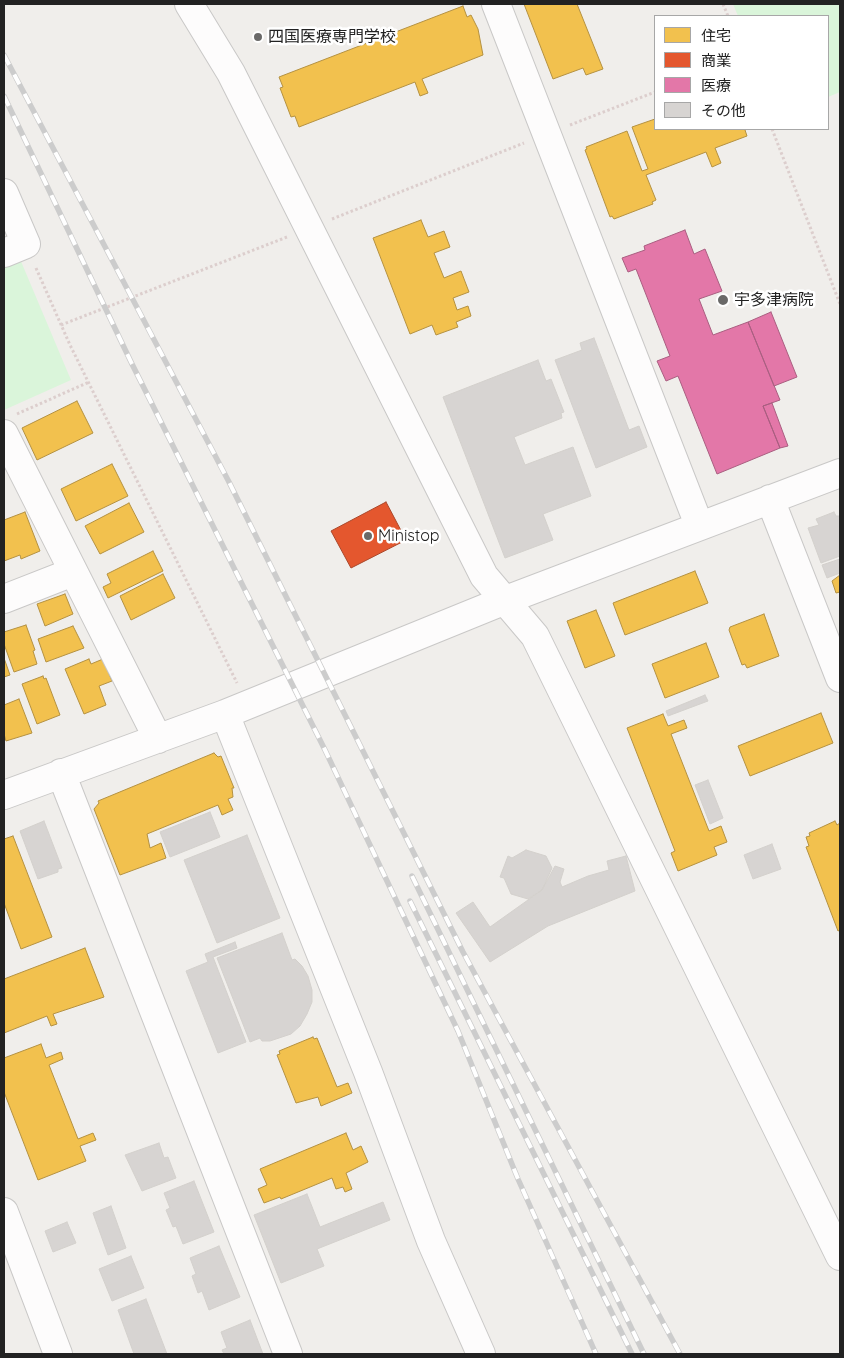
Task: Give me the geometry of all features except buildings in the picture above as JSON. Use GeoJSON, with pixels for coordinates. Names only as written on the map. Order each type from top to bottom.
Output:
{"type":"FeatureCollection","features":[{"type":"Feature","properties":{"kind":"street"},"geometry":{"type":"LineString","coordinates":[[189,4],[231,73],[484,576],[503,601],[535,636],[840,1256]]}},
{"type":"Feature","properties":{"kind":"street"},"geometry":{"type":"LineString","coordinates":[[496,4],[699,525]]}},
{"type":"Feature","properties":{"kind":"street"},"geometry":{"type":"LineString","coordinates":[[4,193],[15,248]]}},
{"type":"Feature","properties":{"kind":"street"},"geometry":{"type":"LineString","coordinates":[[8,425],[73,572],[158,739]]}},
{"type":"Feature","properties":{"kind":"street"},"geometry":{"type":"LineString","coordinates":[[4,795],[225,714],[503,601],[840,473]]}},
{"type":"Feature","properties":{"kind":"street"},"geometry":{"type":"LineString","coordinates":[[770,500],[840,678]]}},
{"type":"Feature","properties":{"kind":"street"},"geometry":{"type":"LineString","coordinates":[[4,599],[73,572]]}},
{"type":"Feature","properties":{"kind":"street"},"geometry":{"type":"LineString","coordinates":[[225,714],[368,1072],[432,1241],[481,1354]]}},
{"type":"Feature","properties":{"kind":"street"},"geometry":{"type":"LineString","coordinates":[[61,773],[288,1354]]}},
{"type":"Feature","properties":{"kind":"street"},"geometry":{"type":"LineString","coordinates":[[4,1212],[58,1354]]}},
{"type":"Feature","properties":{"kind":"path"},"geometry":{"type":"LineString","coordinates":[[61,325],[654,92]]}},
{"type":"Feature","properties":{"kind":"path"},"geometry":{"type":"LineString","coordinates":[[772,130],[840,304]]}},
{"type":"Feature","properties":{"kind":"path"},"geometry":{"type":"LineString","coordinates":[[15,248],[61,325],[236,682]]}},
{"type":"Feature","properties":{"kind":"path"},"geometry":{"type":"LineString","coordinates":[[8,425],[89,382]]}},
{"type":"Feature","properties":{"kind":"green space"},"geometry":{"type":"Polygon","coordinates":[[[733,4],[840,4],[840,92],[829,97],[829,15],[738,15],[733,4]]]}},
{"type":"Feature","properties":{"kind":"green space"},"geometry":{"type":"Polygon","coordinates":[[[20,259],[71,380],[4,410],[4,265],[20,259]]]}},
{"type":"Feature","properties":{"kind":"railway"},"geometry":{"type":"LineString","coordinates":[[4,55],[229,482],[463,952],[680,1354]]}},
{"type":"Feature","properties":{"kind":"railway"},"geometry":{"type":"LineString","coordinates":[[4,96],[132,364],[325,750],[458,1031],[518,1179],[596,1354]]}},
{"type":"Feature","properties":{"kind":"railway"},"geometry":{"type":"LineString","coordinates":[[412,876],[644,1354]]}},
{"type":"Feature","properties":{"kind":"railway"},"geometry":{"type":"LineString","coordinates":[[410,901],[632,1354]]}},
{"type":"Feature","properties":{"kind":"place","name":"四国医療専門学校"},"geometry":{"type":"Point","coordinates":[258,37]}},
{"type":"Feature","properties":{"kind":"place","name":"宇多津病院"},"geometry":{"type":"Point","coordinates":[723,300]}},
{"type":"Feature","properties":{"kind":"place","name":"Ministop"},"geometry":{"type":"Point","coordinates":[368,536]}}]}
